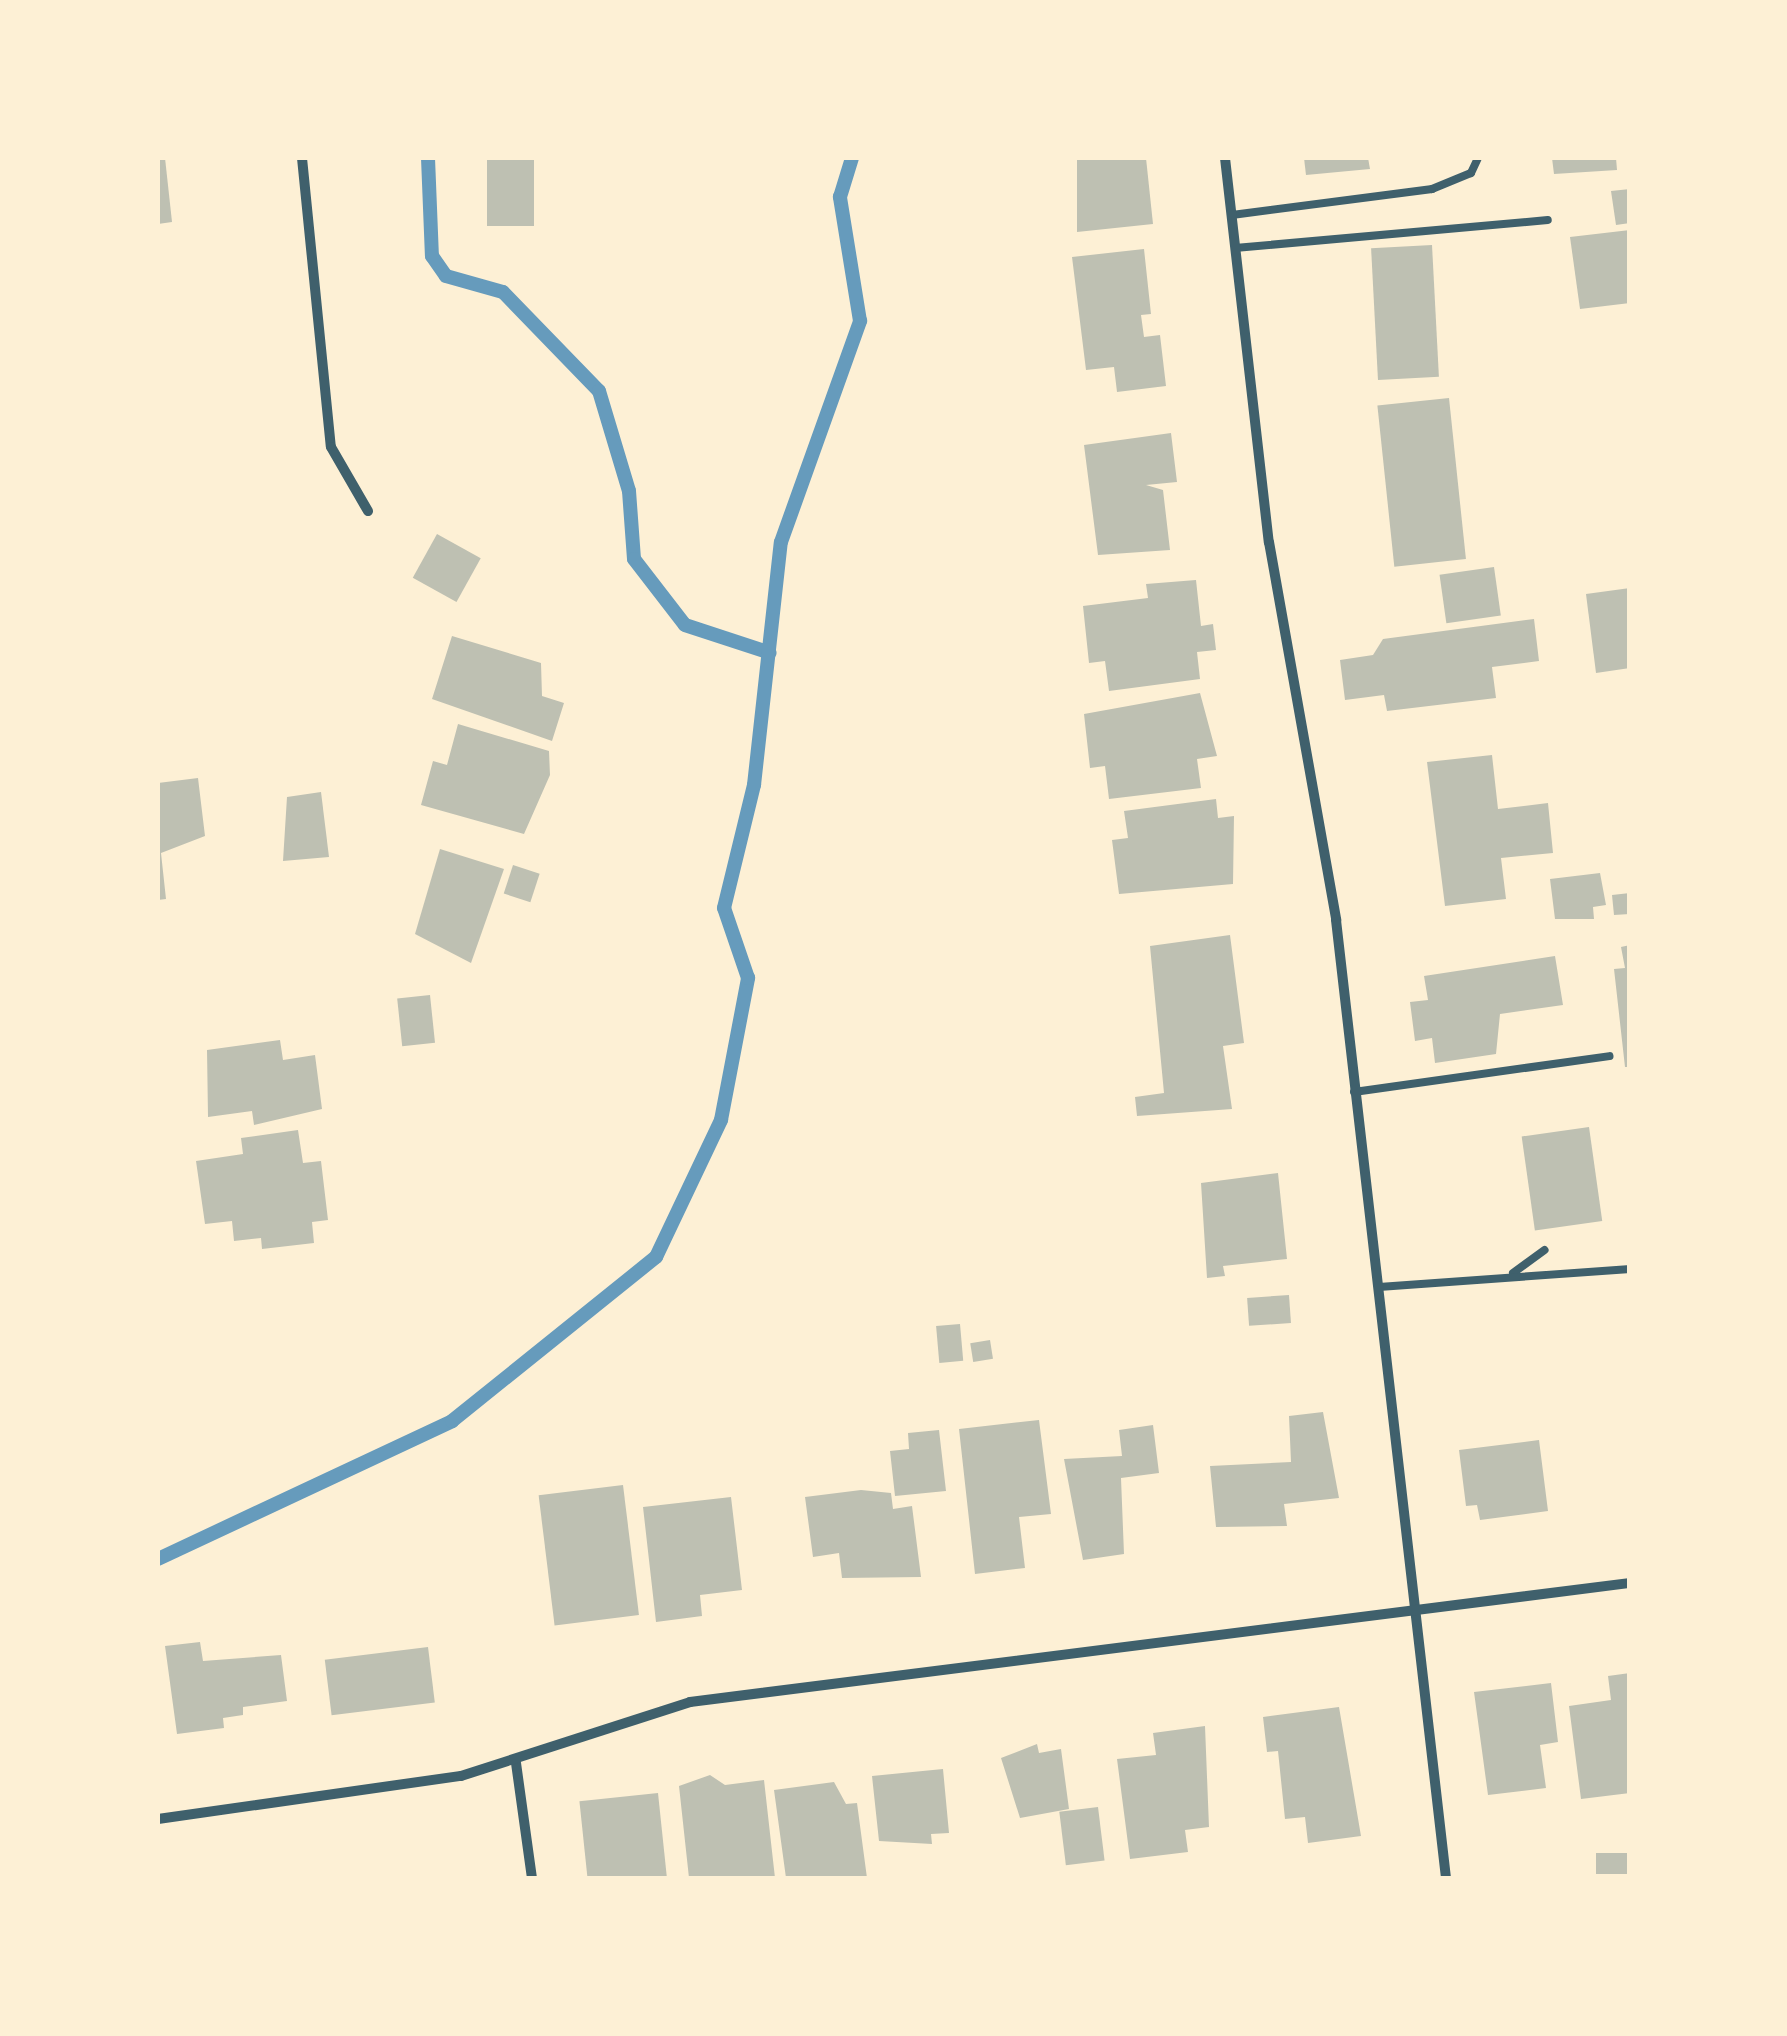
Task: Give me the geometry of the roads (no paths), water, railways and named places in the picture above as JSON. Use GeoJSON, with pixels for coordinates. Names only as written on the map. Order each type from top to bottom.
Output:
{"type":"FeatureCollection","features":[{"type":"Feature","properties":{"kind":"street"},"geometry":{"type":"LineString","coordinates":[[302,158],[332,448],[368,512]]}},
{"type":"Feature","properties":{"kind":"street"},"geometry":{"type":"LineString","coordinates":[[1226,158],[1269,542],[1320,814],[1446,1878]]}},
{"type":"Feature","properties":{"kind":"street"},"geometry":{"type":"LineString","coordinates":[[158,1819],[373,1793],[516,1762],[690,1702],[1630,1583]]}},
{"type":"Feature","properties":{"kind":"street"},"geometry":{"type":"LineString","coordinates":[[516,1762],[532,1878]]}},
{"type":"Feature","properties":{"kind":"lane"},"geometry":{"type":"LineString","coordinates":[[1232,215],[1432,190],[1471,173],[1478,158]]}},
{"type":"Feature","properties":{"kind":"lane"},"geometry":{"type":"LineString","coordinates":[[1235,248],[1548,220]]}},
{"type":"Feature","properties":{"kind":"lane"},"geometry":{"type":"LineString","coordinates":[[1354,1092],[1609,1056]]}},
{"type":"Feature","properties":{"kind":"lane"},"geometry":{"type":"LineString","coordinates":[[1514,1273],[1544,1250]]}},
{"type":"Feature","properties":{"kind":"lane"},"geometry":{"type":"LineString","coordinates":[[1379,1287],[1514,1273],[1630,1268]]}},
{"type":"Feature","properties":{"kind":"waterway"},"geometry":{"type":"LineString","coordinates":[[428,158],[432,256],[446,276],[503,292],[599,391],[629,491],[634,559],[685,625],[770,653]]}},
{"type":"Feature","properties":{"kind":"waterway"},"geometry":{"type":"LineString","coordinates":[[158,1559],[452,1421],[656,1257],[721,1120],[748,978],[724,908],[754,785],[781,542],[860,321],[840,197],[852,158]]}}]}
